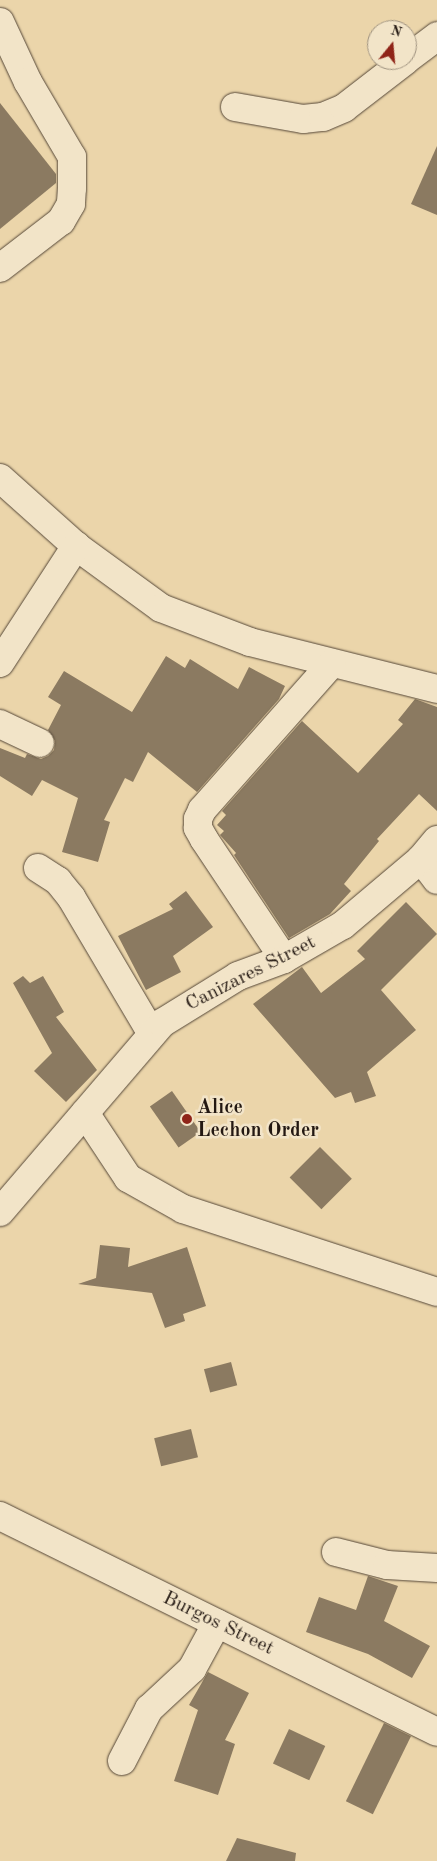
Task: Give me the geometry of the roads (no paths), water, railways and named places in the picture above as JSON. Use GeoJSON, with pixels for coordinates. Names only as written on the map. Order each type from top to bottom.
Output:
{"type":"FeatureCollection","features":[{"type":"Feature","properties":{"kind":"street"},"geometry":{"type":"LineString","coordinates":[[0,22],[28,82],[72,157],[71,204],[61,220],[0,268]]}},
{"type":"Feature","properties":{"kind":"street"},"geometry":{"type":"LineString","coordinates":[[417,52],[437,36]]}},
{"type":"Feature","properties":{"kind":"street"},"geometry":{"type":"LineString","coordinates":[[235,107],[303,119],[323,117],[344,108],[394,70]]}},
{"type":"Feature","properties":{"kind":"street"},"geometry":{"type":"LineString","coordinates":[[0,478],[76,546],[161,608],[250,642],[437,689]]}},
{"type":"Feature","properties":{"kind":"street"},"geometry":{"type":"LineString","coordinates":[[0,662],[76,546]]}},
{"type":"Feature","properties":{"kind":"street"},"geometry":{"type":"LineString","coordinates":[[284,959],[204,839],[198,828],[198,818],[202,810],[332,663]]}},
{"type":"Feature","properties":{"kind":"street"},"geometry":{"type":"LineString","coordinates":[[0,724],[40,743]]}},
{"type":"Feature","properties":{"kind":"street"},"geometry":{"type":"LineString","coordinates":[[429,850],[437,880]]}},
{"type":"Feature","properties":{"kind":"street","name":"Canizares Street"},"geometry":{"type":"LineString","coordinates":[[2,1206],[85,1114],[162,1023],[209,992],[238,976],[284,959],[342,926],[429,850]]}},
{"type":"Feature","properties":{"kind":"street"},"geometry":{"type":"LineString","coordinates":[[38,868],[58,881],[71,897],[152,1034]]}},
{"type":"Feature","properties":{"kind":"street"},"geometry":{"type":"LineString","coordinates":[[85,1114],[128,1178],[183,1209],[437,1292]]}},
{"type":"Feature","properties":{"kind":"street","name":"Burgos Street"},"geometry":{"type":"LineString","coordinates":[[0,1516],[437,1732]]}},
{"type":"Feature","properties":{"kind":"street"},"geometry":{"type":"LineString","coordinates":[[336,1552],[386,1565],[437,1568]]}},
{"type":"Feature","properties":{"kind":"street"},"geometry":{"type":"LineString","coordinates":[[122,1761],[149,1709],[192,1669],[217,1623]]}},
{"type":"Feature","properties":{"kind":"place","name":"Alice Lechon Order"},"geometry":{"type":"Point","coordinates":[187,1119]}}]}
